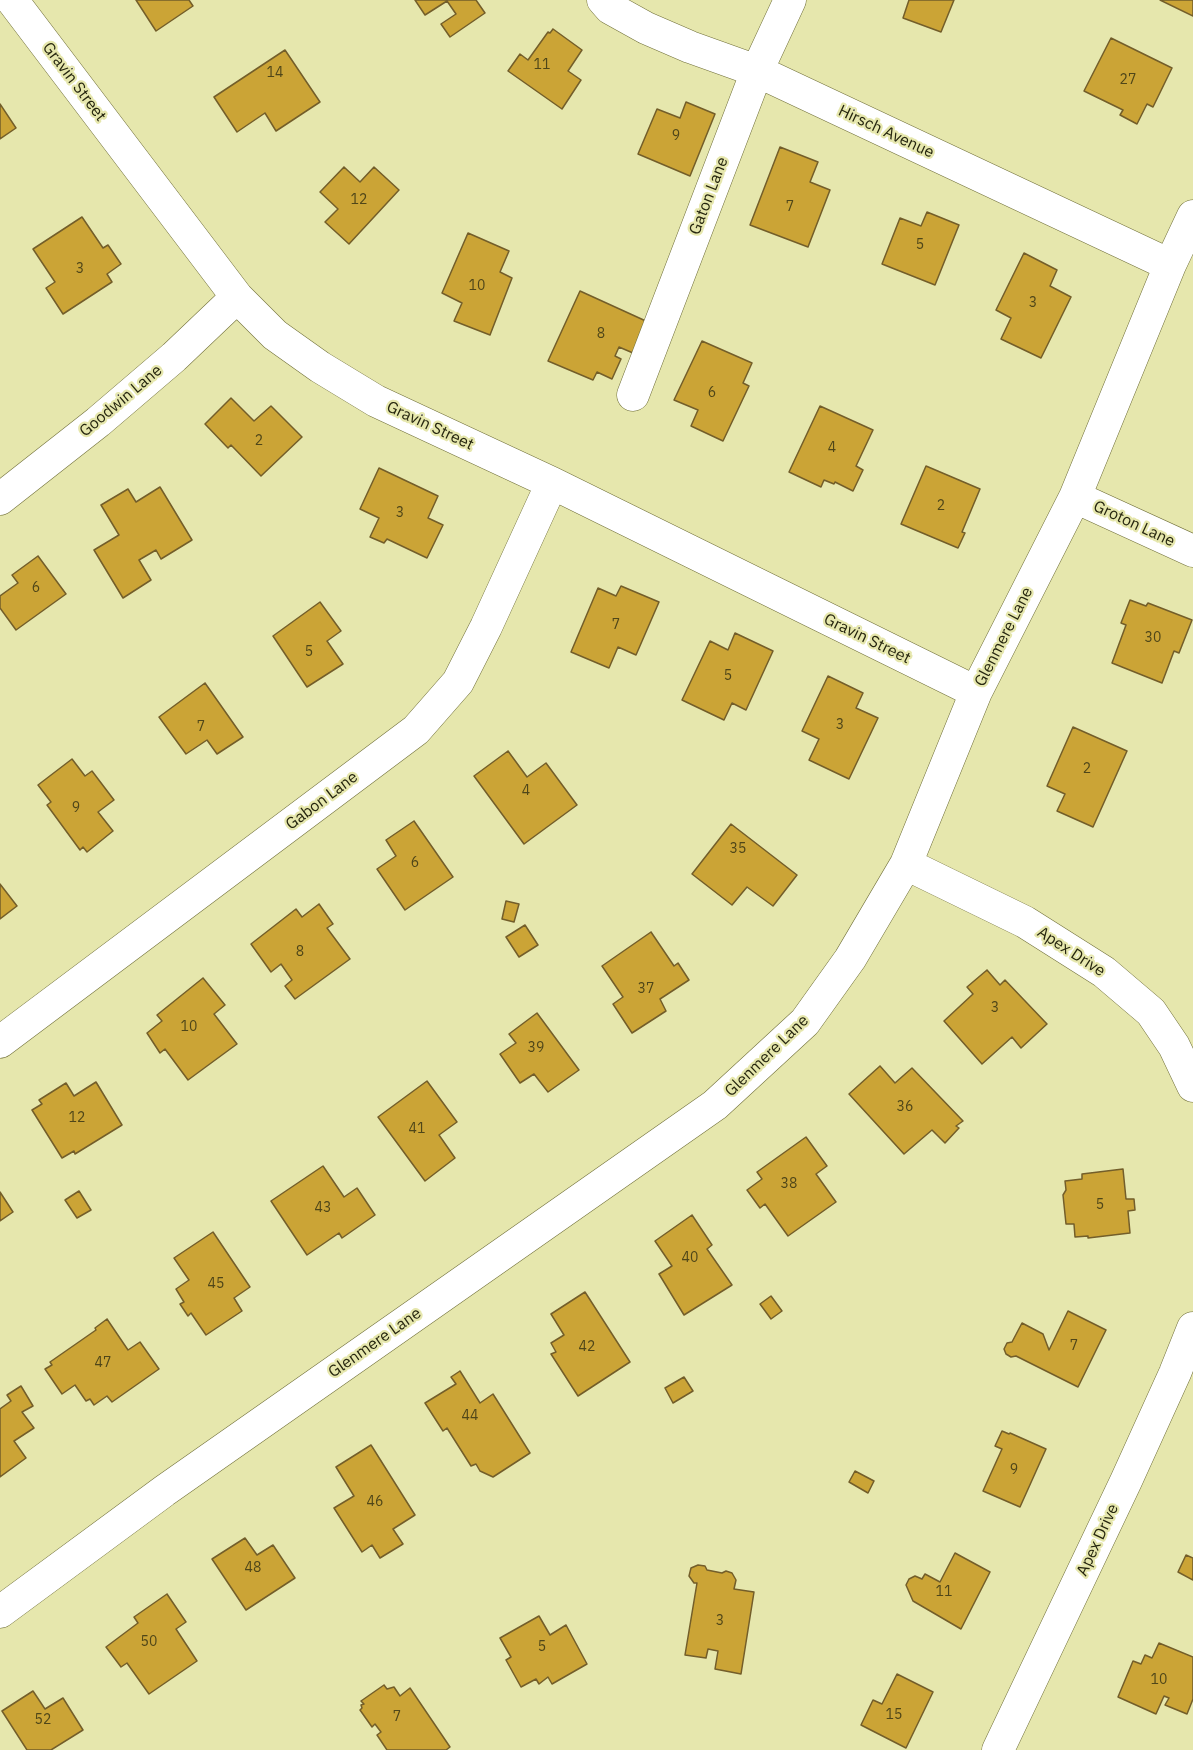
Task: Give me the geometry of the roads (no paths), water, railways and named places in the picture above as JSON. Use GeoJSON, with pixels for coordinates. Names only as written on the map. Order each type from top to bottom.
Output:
{"type":"FeatureCollection","features":[{"type":"Feature","properties":{"kind":"street","name":"Gravin Street"},"geometry":{"type":"LineString","coordinates":[[12,0],[237,297],[275,335],[376,401],[552,483],[976,692]]}},
{"type":"Feature","properties":{"kind":"street","name":"Hirsch Avenue"},"geometry":{"type":"LineString","coordinates":[[603,0],[610,8],[646,28],[690,47],[757,71],[1170,265]]}},
{"type":"Feature","properties":{"kind":"street","name":"Gaton Lane"},"geometry":{"type":"LineString","coordinates":[[633,395],[757,71],[790,0]]}},
{"type":"Feature","properties":{"kind":"street","name":"Glenmere Lane"},"geometry":{"type":"LineString","coordinates":[[0,1612],[164,1491],[715,1105],[805,1022],[850,959],[906,864],[976,692],[1075,497],[1170,265],[1193,216]]}},
{"type":"Feature","properties":{"kind":"street","name":"Goodwin Lane"},"geometry":{"type":"LineString","coordinates":[[0,499],[98,422],[174,357],[237,297]]}},
{"type":"Feature","properties":{"kind":"street","name":"Gabon Lane"},"geometry":{"type":"LineString","coordinates":[[0,1042],[416,730],[458,682],[486,627],[552,483]]}},
{"type":"Feature","properties":{"kind":"street","name":"Groton Lane"},"geometry":{"type":"LineString","coordinates":[[1075,497],[1193,551]]}},
{"type":"Feature","properties":{"kind":"street","name":"Apex Drive"},"geometry":{"type":"LineString","coordinates":[[906,864],[1025,922],[1104,972],[1151,1012],[1174,1046],[1193,1086]]}},
{"type":"Feature","properties":{"kind":"street","name":"Apex Drive"},"geometry":{"type":"LineString","coordinates":[[998,1750],[1131,1470],[1193,1328]]}}]}
